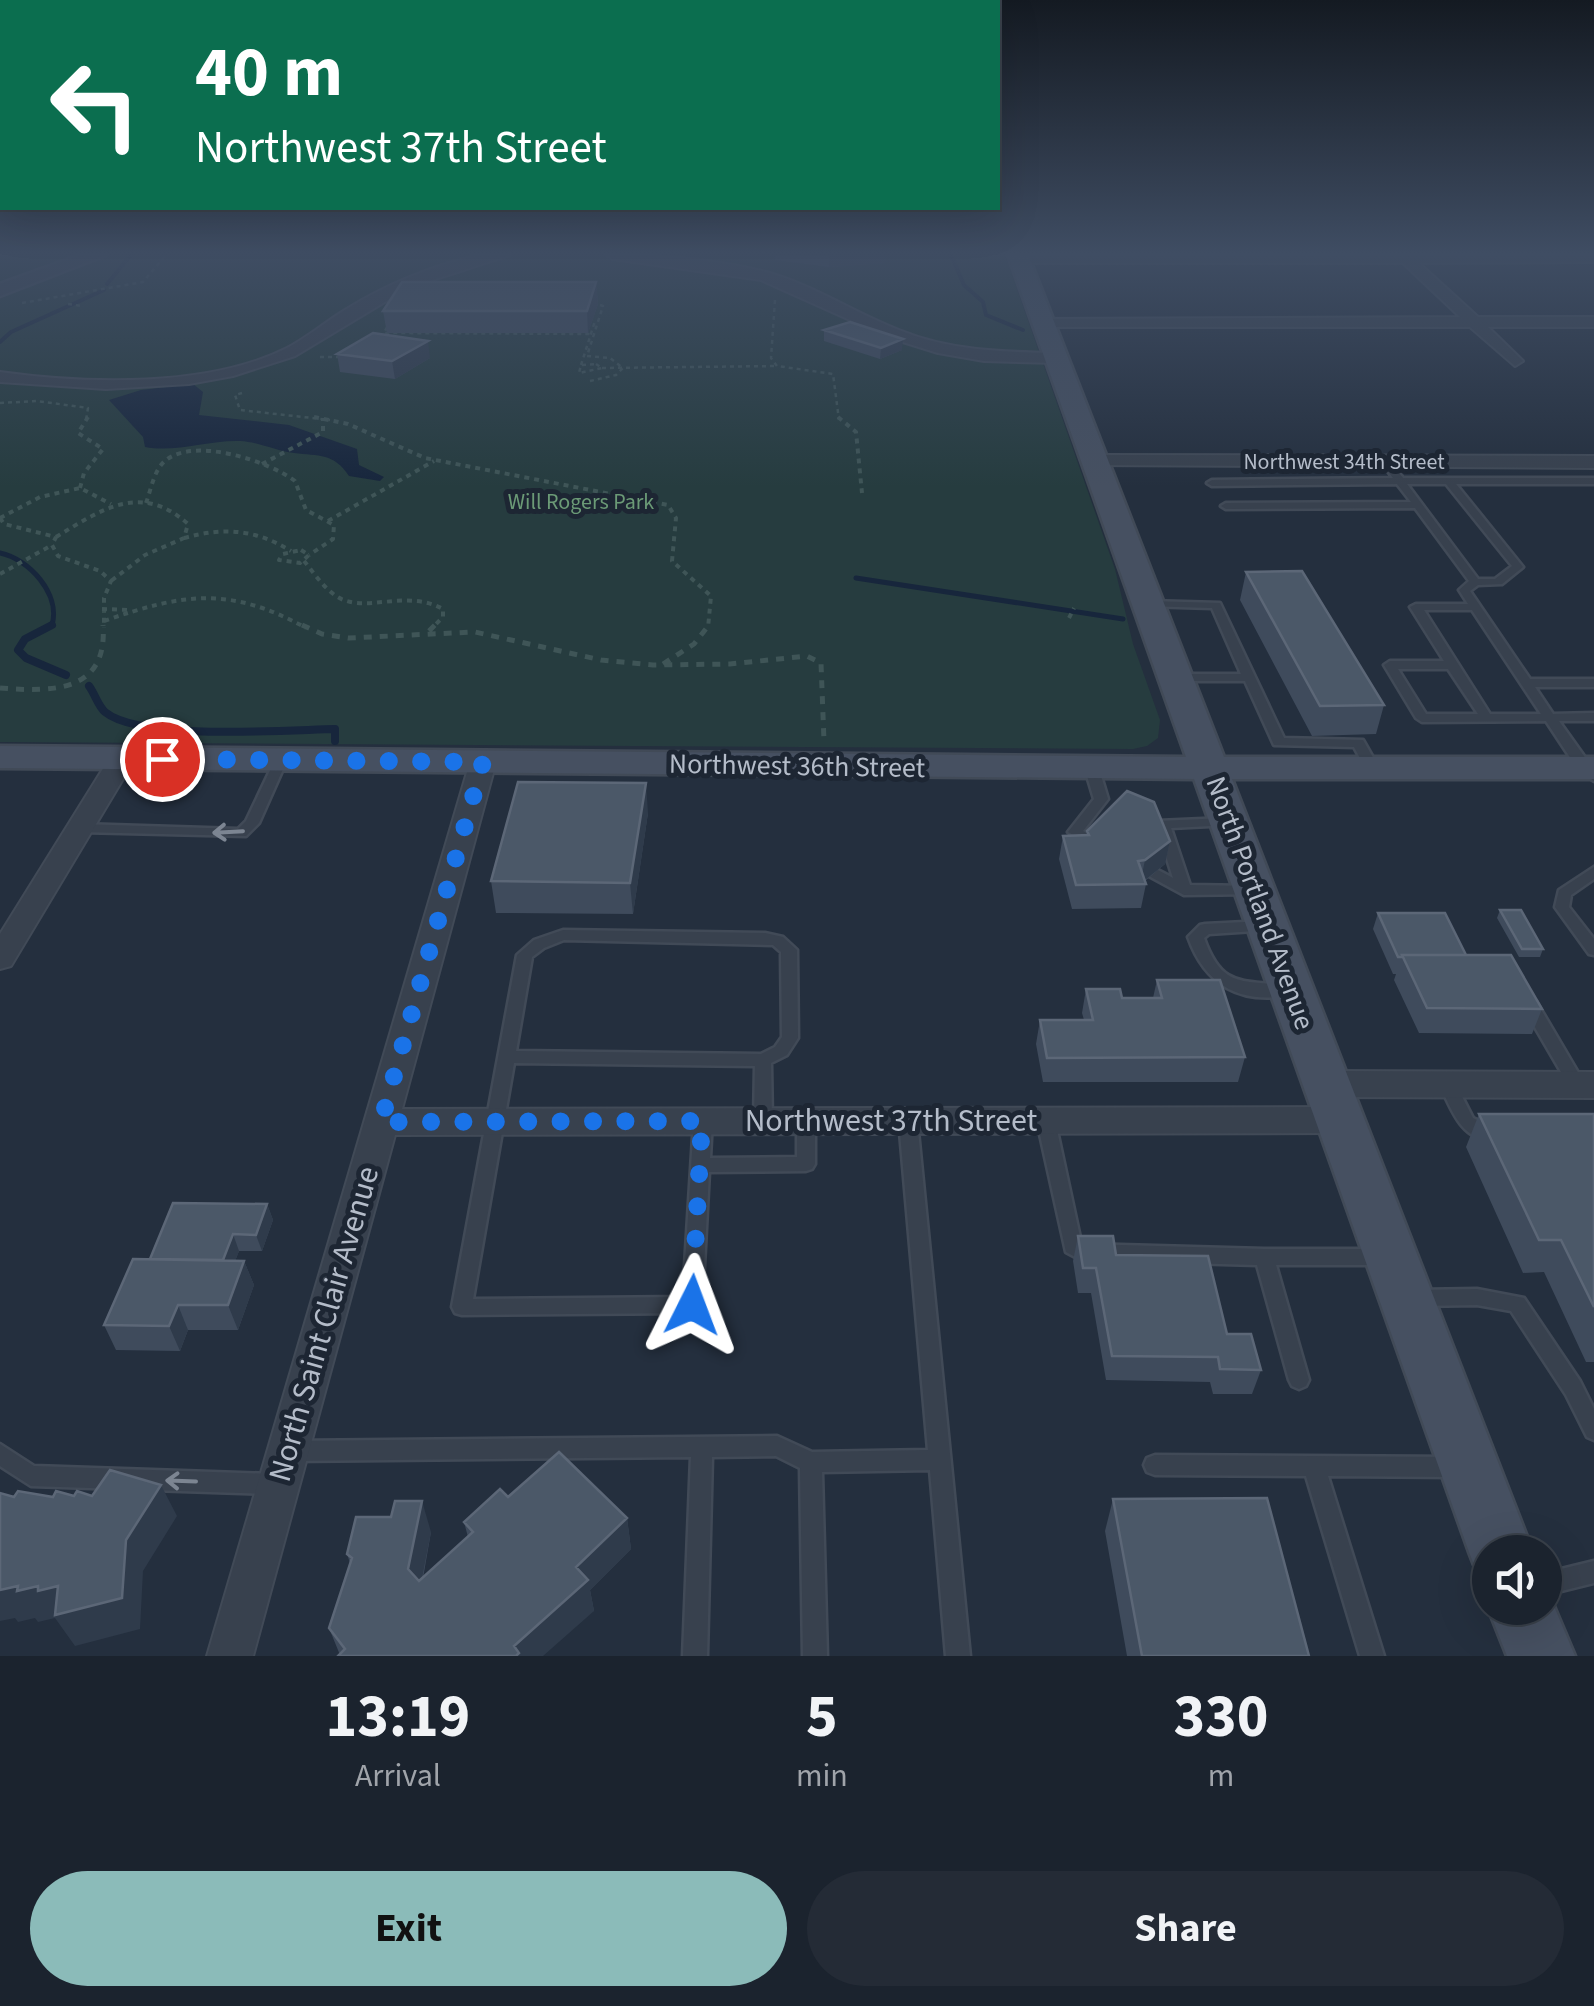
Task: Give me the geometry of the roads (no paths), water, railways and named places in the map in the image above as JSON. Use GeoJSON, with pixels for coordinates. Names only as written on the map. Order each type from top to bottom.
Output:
{"type":"FeatureCollection","features":[{"type":"Feature","properties":{"kind":"main road","name":"North Portland Avenue"},"geometry":{"type":"LineString","coordinates":[[1047,332],[1494,1535]]}},
{"type":"Feature","properties":{"kind":"main road","name":"Northwest 36th Street"},"geometry":{"type":"LineString","coordinates":[[0,758],[826,766],[1096,784],[1210,768],[1591,771]]}},
{"type":"Feature","properties":{"kind":"main road"},"geometry":{"type":"LineString","coordinates":[[1528,1625],[1541,1656]]}},
{"type":"Feature","properties":{"kind":"street"},"geometry":{"type":"LineString","coordinates":[[0,378],[104,382],[200,376],[250,368],[288,354],[324,332]]}},
{"type":"Feature","properties":{"kind":"street"},"geometry":{"type":"LineString","coordinates":[[892,332],[938,348],[984,356],[1057,358]]}},
{"type":"Feature","properties":{"kind":"street"},"geometry":{"type":"LineString","coordinates":[[1483,332],[1515,361]]}},
{"type":"Feature","properties":{"kind":"street","name":"Northwest 34th Street"},"geometry":{"type":"LineString","coordinates":[[1095,461],[1594,462]]}},
{"type":"Feature","properties":{"kind":"street"},"geometry":{"type":"LineString","coordinates":[[0,959],[122,758]]}},
{"type":"Feature","properties":{"kind":"street","name":"North Saint Clair Avenue"},"geometry":{"type":"LineString","coordinates":[[230,1656],[483,762]]}},
{"type":"Feature","properties":{"kind":"street","name":"Northwest 37th Street"},"geometry":{"type":"LineString","coordinates":[[381,1122],[1046,1121],[1334,1102],[1448,1085],[1585,1086]]}},
{"type":"Feature","properties":{"kind":"lane"},"geometry":{"type":"LineString","coordinates":[[1386,462],[1475,582]]}},
{"type":"Feature","properties":{"kind":"lane"},"geometry":{"type":"LineString","coordinates":[[1449,481],[1518,567],[1498,582],[1475,582],[1464,590],[1550,718],[1591,771]]}},
{"type":"Feature","properties":{"kind":"lane"},"geometry":{"type":"LineString","coordinates":[[1212,483],[1594,482]]}},
{"type":"Feature","properties":{"kind":"lane"},"geometry":{"type":"LineString","coordinates":[[1226,506],[1417,505]]}},
{"type":"Feature","properties":{"kind":"lane"},"geometry":{"type":"LineString","coordinates":[[1148,604],[1216,605],[1279,742],[1358,743],[1372,768]]}},
{"type":"Feature","properties":{"kind":"lane"},"geometry":{"type":"LineString","coordinates":[[1476,608],[1416,607],[1486,718]]}},
{"type":"Feature","properties":{"kind":"lane"},"geometry":{"type":"LineString","coordinates":[[1452,665],[1390,665],[1422,718],[1594,718]]}},
{"type":"Feature","properties":{"kind":"lane"},"geometry":{"type":"LineString","coordinates":[[1176,678],[1250,677]]}},
{"type":"Feature","properties":{"kind":"lane"},"geometry":{"type":"LineString","coordinates":[[1527,683],[1594,683]]}},
{"type":"Feature","properties":{"kind":"lane"},"geometry":{"type":"LineString","coordinates":[[80,828],[241,833],[252,822],[281,760]]}},
{"type":"Feature","properties":{"kind":"lane"},"geometry":{"type":"LineString","coordinates":[[1096,784],[1116,805]]}},
{"type":"Feature","properties":{"kind":"lane"},"geometry":{"type":"LineString","coordinates":[[1095,842],[1074,832],[1094,819],[1096,784]]}},
{"type":"Feature","properties":{"kind":"lane"},"geometry":{"type":"LineString","coordinates":[[1147,817],[1163,824],[1230,822]]}},
{"type":"Feature","properties":{"kind":"lane"},"geometry":{"type":"LineString","coordinates":[[1163,824],[1169,858],[1184,890]]}},
{"type":"Feature","properties":{"kind":"lane"},"geometry":{"type":"LineString","coordinates":[[1594,872],[1564,893],[1562,906],[1594,950]]}},
{"type":"Feature","properties":{"kind":"lane"},"geometry":{"type":"LineString","coordinates":[[1154,873],[1184,890],[1264,909]]}},
{"type":"Feature","properties":{"kind":"lane"},"geometry":{"type":"LineString","coordinates":[[1264,909],[1206,929],[1196,937],[1202,958],[1222,979],[1239,988],[1294,990]]}},
{"type":"Feature","properties":{"kind":"lane"},"geometry":{"type":"LineString","coordinates":[[506,1057],[763,1060],[780,1052],[790,1038],[789,950],[778,941],[563,936],[539,944],[525,955],[493,1122],[462,1307],[692,1305],[702,1121]]}},
{"type":"Feature","properties":{"kind":"lane"},"geometry":{"type":"LineString","coordinates":[[1521,990],[1585,1086]]}},
{"type":"Feature","properties":{"kind":"lane"},"geometry":{"type":"LineString","coordinates":[[763,1060],[763,1121]]}},
{"type":"Feature","properties":{"kind":"lane"},"geometry":{"type":"LineString","coordinates":[[1448,1085],[1467,1122],[1496,1138],[1516,1137]]}},
{"type":"Feature","properties":{"kind":"lane"},"geometry":{"type":"LineString","coordinates":[[700,1166],[806,1164],[806,1121]]}},
{"type":"Feature","properties":{"kind":"lane"},"geometry":{"type":"LineString","coordinates":[[908,1121],[958,1656]]}},
{"type":"Feature","properties":{"kind":"lane"},"geometry":{"type":"LineString","coordinates":[[1046,1121],[1073,1246],[1081,1252],[1264,1257],[1399,1278],[1517,1304],[1573,1388],[1594,1430]]}},
{"type":"Feature","properties":{"kind":"lane"},"geometry":{"type":"LineString","coordinates":[[1264,1257],[1299,1380]]}},
{"type":"Feature","properties":{"kind":"lane"},"geometry":{"type":"LineString","coordinates":[[0,1454],[32,1476],[283,1468],[702,1446],[777,1446],[812,1462],[940,1460]]}},
{"type":"Feature","properties":{"kind":"lane"},"geometry":{"type":"LineString","coordinates":[[695,1656],[702,1446]]}},
{"type":"Feature","properties":{"kind":"lane"},"geometry":{"type":"LineString","coordinates":[[812,1462],[815,1656]]}},
{"type":"Feature","properties":{"kind":"lane"},"geometry":{"type":"LineString","coordinates":[[1155,1464],[1470,1467]]}},
{"type":"Feature","properties":{"kind":"lane"},"geometry":{"type":"LineString","coordinates":[[1314,1466],[1372,1656]]}},
{"type":"Feature","properties":{"kind":"lane"},"geometry":{"type":"LineString","coordinates":[[1562,1580],[1594,1572]]}},
{"type":"Feature","properties":{"kind":"water"},"geometry":{"type":"Polygon","coordinates":[[[193,384],[203,392],[199,415],[289,425],[357,449],[359,465],[384,477],[380,481],[349,476],[338,463],[325,457],[247,442],[145,447],[143,437],[109,400],[141,390],[193,384]]]}},
{"type":"Feature","properties":{"kind":"waterway"},"geometry":{"type":"LineString","coordinates":[[0,342],[11,332]]}},
{"type":"Feature","properties":{"kind":"waterway"},"geometry":{"type":"LineString","coordinates":[[0,553],[22,562],[40,580],[52,602],[52,625]]}},
{"type":"Feature","properties":{"kind":"waterway"},"geometry":{"type":"LineString","coordinates":[[856,578],[1123,619]]}},
{"type":"Feature","properties":{"kind":"waterway"},"geometry":{"type":"LineString","coordinates":[[47,628],[52,625]]}},
{"type":"Feature","properties":{"kind":"waterway"},"geometry":{"type":"LineString","coordinates":[[52,625],[25,639],[18,650],[26,658],[66,675]]}},
{"type":"Feature","properties":{"kind":"waterway"},"geometry":{"type":"LineString","coordinates":[[89,686],[105,712],[149,727],[215,732],[335,729],[335,741]]}},
{"type":"Feature","properties":{"kind":"park label","name":"Will Rogers Park"},"geometry":{"type":"Point","coordinates":[581,502]}}]}
